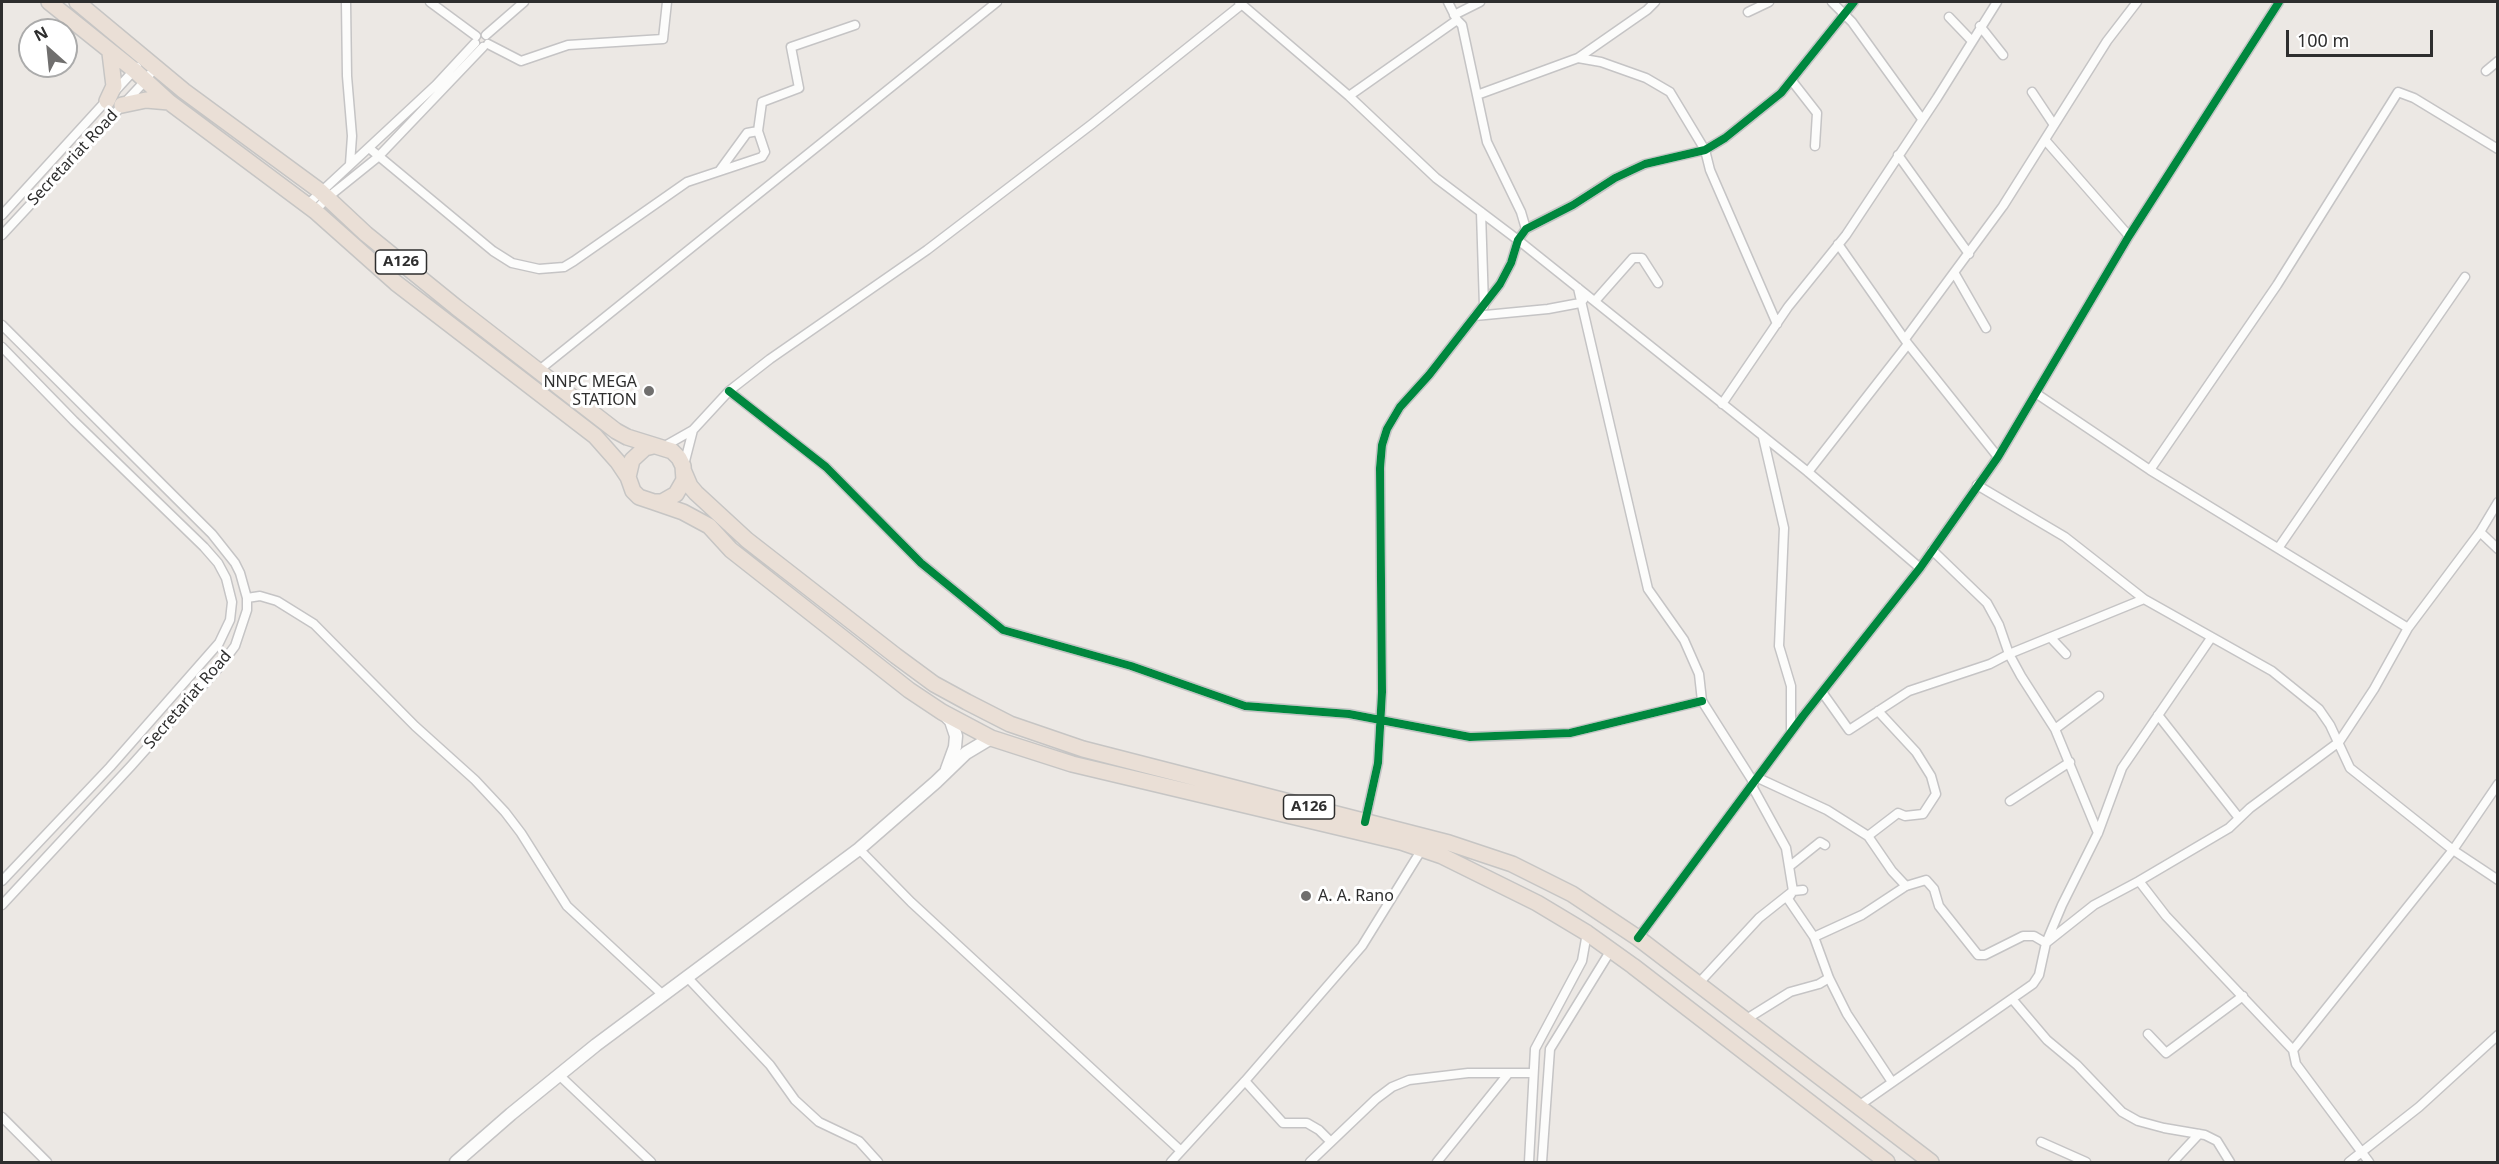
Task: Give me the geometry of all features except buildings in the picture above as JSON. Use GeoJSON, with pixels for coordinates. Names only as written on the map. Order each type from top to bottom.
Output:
{"type":"FeatureCollection","features":[{"type":"Feature","properties":{"kind":"highway","name":"A126"},"geometry":{"type":"LineString","coordinates":[[49,2],[169,102],[311,208],[338,235],[396,283],[595,436],[618,462],[639,497],[683,512],[709,526],[731,550],[909,690],[942,712],[992,738],[1072,764],[1422,849],[1497,882],[1587,933],[1611,950],[1887,1162]]}},
{"type":"Feature","properties":{"kind":"highway","name":"A126"},"geometry":{"type":"LineString","coordinates":[[76,2],[151,61],[184,91],[324,194],[393,256],[616,431],[672,451],[696,493],[747,540],[934,684],[1010,724],[1083,749],[1449,843],[1512,864],[1572,894],[1638,938],[1930,1162]]}},
{"type":"Feature","properties":{"kind":"highway"},"geometry":{"type":"LineString","coordinates":[[110,53],[115,103],[146,100],[169,102]]}},
{"type":"Feature","properties":{"kind":"highway"},"geometry":{"type":"LineString","coordinates":[[628,477],[632,460],[645,448],[658,446]]}},
{"type":"Feature","properties":{"kind":"highway"},"geometry":{"type":"LineString","coordinates":[[654,502],[670,499],[676,494],[681,487],[684,469]]}},
{"type":"Feature","properties":{"kind":"street"},"geometry":{"type":"LineString","coordinates":[[346,2],[347,75],[352,136],[350,164]]}},
{"type":"Feature","properties":{"kind":"street"},"geometry":{"type":"LineString","coordinates":[[430,2],[481,41],[521,61],[568,45],[663,39],[667,2]]}},
{"type":"Feature","properties":{"kind":"street"},"geometry":{"type":"LineString","coordinates":[[311,208],[350,164],[524,2]]}},
{"type":"Feature","properties":{"kind":"street"},"geometry":{"type":"LineString","coordinates":[[538,371],[997,2]]}},
{"type":"Feature","properties":{"kind":"street"},"geometry":{"type":"LineString","coordinates":[[1449,2],[1462,25],[1487,142],[1521,212],[1526,229]]}},
{"type":"Feature","properties":{"kind":"street"},"geometry":{"type":"LineString","coordinates":[[1349,96],[1479,2]]}},
{"type":"Feature","properties":{"kind":"street"},"geometry":{"type":"LineString","coordinates":[[1477,95],[1578,58],[1655,2]]}},
{"type":"Feature","properties":{"kind":"street"},"geometry":{"type":"LineString","coordinates":[[1748,12],[1769,2]]}},
{"type":"Feature","properties":{"kind":"street"},"geometry":{"type":"LineString","coordinates":[[1832,2],[1890,73],[1905,98],[1922,119]]}},
{"type":"Feature","properties":{"kind":"street"},"geometry":{"type":"LineString","coordinates":[[1365,822],[1378,763],[1381,719],[1380,468],[1382,446],[1387,429],[1400,407],[1430,375],[1500,284],[1511,263],[1518,240],[1526,229],[1573,205],[1615,178],[1645,164],[1705,150],[1772,100],[1792,81],[1854,2]]}},
{"type":"Feature","properties":{"kind":"street"},"geometry":{"type":"LineString","coordinates":[[1722,404],[1777,324],[1838,244],[1997,2]]}},
{"type":"Feature","properties":{"kind":"street"},"geometry":{"type":"LineString","coordinates":[[1808,472],[1907,341],[1969,254],[2046,141],[2107,41],[2137,2]]}},
{"type":"Feature","properties":{"kind":"street"},"geometry":{"type":"LineString","coordinates":[[1638,938],[1791,732],[1920,568],[1998,457],[2128,236],[2279,2]]}},
{"type":"Feature","properties":{"kind":"street"},"geometry":{"type":"LineString","coordinates":[[658,446],[693,430],[729,391],[770,359],[927,250],[1101,117],[1240,3],[1349,96],[1436,178],[1518,240],[1578,288],[1588,300],[1808,472],[1920,568]]}},
{"type":"Feature","properties":{"kind":"street"},"geometry":{"type":"LineString","coordinates":[[1949,17],[1971,40]]}},
{"type":"Feature","properties":{"kind":"street"},"geometry":{"type":"LineString","coordinates":[[369,148],[493,251],[512,263],[539,269],[564,267],[687,182],[762,157],[764,150],[758,131],[762,102],[799,88],[791,47],[855,26]]}},
{"type":"Feature","properties":{"kind":"street"},"geometry":{"type":"LineString","coordinates":[[1980,26],[2004,55]]}},
{"type":"Feature","properties":{"kind":"street"},"geometry":{"type":"LineString","coordinates":[[324,194],[378,157],[481,41]]}},
{"type":"Feature","properties":{"kind":"street"},"geometry":{"type":"LineString","coordinates":[[1578,58],[1601,62],[1646,78],[1670,92],[1705,150],[1710,170],[1777,324]]}},
{"type":"Feature","properties":{"kind":"street"},"geometry":{"type":"LineString","coordinates":[[140,76],[151,61]]}},
{"type":"Feature","properties":{"kind":"street"},"geometry":{"type":"LineString","coordinates":[[140,76],[151,61]]}},
{"type":"Feature","properties":{"kind":"street"},"geometry":{"type":"LineString","coordinates":[[2486,71],[2498,61]]}},
{"type":"Feature","properties":{"kind":"street","name":"Secretariat Road"},"geometry":{"type":"LineString","coordinates":[[2,235],[140,76]]}},
{"type":"Feature","properties":{"kind":"street","name":"Secretariat Road"},"geometry":{"type":"LineString","coordinates":[[2,215],[140,76]]}},
{"type":"Feature","properties":{"kind":"street"},"geometry":{"type":"LineString","coordinates":[[1792,81],[1817,113],[1815,146]]}},
{"type":"Feature","properties":{"kind":"street"},"geometry":{"type":"LineString","coordinates":[[2032,92],[2054,125]]}},
{"type":"Feature","properties":{"kind":"street"},"geometry":{"type":"LineString","coordinates":[[2150,470],[2277,285],[2398,92],[2414,98],[2498,149]]}},
{"type":"Feature","properties":{"kind":"street"},"geometry":{"type":"LineString","coordinates":[[720,170],[747,133],[758,131]]}},
{"type":"Feature","properties":{"kind":"street"},"geometry":{"type":"LineString","coordinates":[[2046,141],[2128,236]]}},
{"type":"Feature","properties":{"kind":"street"},"geometry":{"type":"LineString","coordinates":[[1898,155],[1969,254]]}},
{"type":"Feature","properties":{"kind":"street"},"geometry":{"type":"LineString","coordinates":[[1481,212],[1484,306]]}},
{"type":"Feature","properties":{"kind":"street"},"geometry":{"type":"LineString","coordinates":[[1838,244],[1907,341],[1998,457]]}},
{"type":"Feature","properties":{"kind":"street"},"geometry":{"type":"LineString","coordinates":[[1475,316],[1548,309],[1588,300],[1633,258],[1642,258],[1658,283]]}},
{"type":"Feature","properties":{"kind":"street"},"geometry":{"type":"LineString","coordinates":[[1954,274],[1986,328]]}},
{"type":"Feature","properties":{"kind":"street"},"geometry":{"type":"LineString","coordinates":[[2279,547],[2465,277]]}},
{"type":"Feature","properties":{"kind":"street"},"geometry":{"type":"LineString","coordinates":[[1588,300],[1648,590],[1684,640],[1699,674],[1702,701],[1754,782],[1786,848],[1793,891],[1788,899],[1814,937],[1829,978],[1847,1014],[1892,1082]]}},
{"type":"Feature","properties":{"kind":"street","name":"Secretariat Road"},"geometry":{"type":"LineString","coordinates":[[2,325],[62,388],[212,534],[235,562],[247,598],[245,622],[228,656],[121,778],[2,905]]}},
{"type":"Feature","properties":{"kind":"street","name":"Secretariat Road"},"geometry":{"type":"LineString","coordinates":[[2,347],[74,421],[190,531],[218,563],[230,589],[232,602],[230,620],[219,643],[110,767],[2,881]]}},
{"type":"Feature","properties":{"kind":"street"},"geometry":{"type":"LineString","coordinates":[[729,391],[826,467],[921,563],[1003,630],[1131,666],[1245,706],[1349,714],[1470,737],[1570,733],[1702,701]]}},
{"type":"Feature","properties":{"kind":"street"},"geometry":{"type":"LineString","coordinates":[[2037,394],[2150,470],[2408,628]]}},
{"type":"Feature","properties":{"kind":"street"},"geometry":{"type":"LineString","coordinates":[[684,469],[693,430]]}},
{"type":"Feature","properties":{"kind":"street"},"geometry":{"type":"LineString","coordinates":[[1763,437],[1784,528],[1779,646],[1791,686],[1791,732]]}},
{"type":"Feature","properties":{"kind":"street"},"geometry":{"type":"LineString","coordinates":[[1977,485],[2065,537],[2144,600],[2272,671],[2319,710],[2339,742],[2350,768],[2453,850],[2498,880]]}},
{"type":"Feature","properties":{"kind":"street"},"geometry":{"type":"LineString","coordinates":[[2046,942],[2094,905],[2229,828],[2339,742],[2374,688],[2408,628],[2480,532],[2498,502]]}},
{"type":"Feature","properties":{"kind":"street"},"geometry":{"type":"LineString","coordinates":[[2480,532],[2498,549]]}},
{"type":"Feature","properties":{"kind":"street"},"geometry":{"type":"LineString","coordinates":[[1932,550],[1987,603],[2000,625],[2009,654],[2055,729],[2098,833]]}},
{"type":"Feature","properties":{"kind":"street"},"geometry":{"type":"LineString","coordinates":[[247,598],[260,596],[277,601],[314,624],[415,726],[475,780],[521,833],[567,906],[663,994]]}},
{"type":"Feature","properties":{"kind":"street"},"geometry":{"type":"LineString","coordinates":[[1822,692],[1849,730],[1909,691],[1990,664],[2009,654],[2144,600]]}},
{"type":"Feature","properties":{"kind":"street"},"geometry":{"type":"LineString","coordinates":[[2051,638],[2066,654]]}},
{"type":"Feature","properties":{"kind":"street"},"geometry":{"type":"LineString","coordinates":[[1857,1107],[2033,984],[2039,975],[2046,942],[2098,833],[2122,768],[2211,638]]}},
{"type":"Feature","properties":{"kind":"street"},"geometry":{"type":"LineString","coordinates":[[2055,729],[2099,696]]}},
{"type":"Feature","properties":{"kind":"street"},"geometry":{"type":"LineString","coordinates":[[1868,836],[1898,813],[1905,816],[1923,814],[1936,795],[1931,776],[1916,752],[1878,711]]}},
{"type":"Feature","properties":{"kind":"street"},"geometry":{"type":"LineString","coordinates":[[942,712],[951,721],[956,736],[947,771]]}},
{"type":"Feature","properties":{"kind":"street"},"geometry":{"type":"LineString","coordinates":[[2158,715],[2240,818]]}},
{"type":"Feature","properties":{"kind":"street"},"geometry":{"type":"LineString","coordinates":[[456,1162],[559,1075],[663,994],[859,849],[966,753],[992,738]]}},
{"type":"Feature","properties":{"kind":"street"},"geometry":{"type":"LineString","coordinates":[[2010,801],[2037,781],[2070,762]]}},
{"type":"Feature","properties":{"kind":"street"},"geometry":{"type":"LineString","coordinates":[[110,767],[121,778]]}},
{"type":"Feature","properties":{"kind":"street"},"geometry":{"type":"LineString","coordinates":[[1754,782],[1827,810],[1868,836],[1906,886]]}},
{"type":"Feature","properties":{"kind":"street"},"geometry":{"type":"LineString","coordinates":[[2293,1050],[2453,850],[2498,784]]}},
{"type":"Feature","properties":{"kind":"street"},"geometry":{"type":"LineString","coordinates":[[1790,866],[1820,842],[1825,845]]}},
{"type":"Feature","properties":{"kind":"street"},"geometry":{"type":"LineString","coordinates":[[859,849],[910,902],[1181,1151]]}},
{"type":"Feature","properties":{"kind":"street"},"geometry":{"type":"LineString","coordinates":[[1171,1162],[1362,946],[1422,849]]}},
{"type":"Feature","properties":{"kind":"street"},"geometry":{"type":"LineString","coordinates":[[1814,937],[1862,915],[1906,886],[1926,880],[1934,889],[1935,899],[1952,924],[1981,956],[2023,936],[2034,936],[2046,942]]}},
{"type":"Feature","properties":{"kind":"street"},"geometry":{"type":"LineString","coordinates":[[2139,881],[2166,916],[2293,1050],[2296,1064],[2369,1162]]}},
{"type":"Feature","properties":{"kind":"street"},"geometry":{"type":"LineString","coordinates":[[1698,984],[1759,918],[1793,891],[1803,890]]}},
{"type":"Feature","properties":{"kind":"street"},"geometry":{"type":"LineString","coordinates":[[1528,1162],[1532,1125],[1533,1073],[1538,1040],[1582,961],[1587,933]]}},
{"type":"Feature","properties":{"kind":"street"},"geometry":{"type":"LineString","coordinates":[[1542,1162],[1550,1049],[1611,950]]}},
{"type":"Feature","properties":{"kind":"street"},"geometry":{"type":"LineString","coordinates":[[687,977],[770,1065],[795,1100],[819,1122],[859,1141],[878,1162]]}},
{"type":"Feature","properties":{"kind":"street"},"geometry":{"type":"LineString","coordinates":[[1745,1020],[1791,992],[1819,984],[1829,978]]}},
{"type":"Feature","properties":{"kind":"street"},"geometry":{"type":"LineString","coordinates":[[2148,1034],[2166,1053],[2243,996]]}},
{"type":"Feature","properties":{"kind":"street"},"geometry":{"type":"LineString","coordinates":[[2013,1000],[2047,1040],[2077,1065],[2122,1112],[2138,1121],[2199,1134],[2217,1141],[2230,1162]]}},
{"type":"Feature","properties":{"kind":"street"},"geometry":{"type":"LineString","coordinates":[[2349,1162],[2419,1107],[2498,1035]]}},
{"type":"Feature","properties":{"kind":"street"},"geometry":{"type":"LineString","coordinates":[[1310,1162],[1376,1099],[1392,1087],[1409,1080],[1468,1073],[1533,1073]]}},
{"type":"Feature","properties":{"kind":"street"},"geometry":{"type":"LineString","coordinates":[[1437,1162],[1508,1074]]}},
{"type":"Feature","properties":{"kind":"street"},"geometry":{"type":"LineString","coordinates":[[559,1075],[651,1162]]}},
{"type":"Feature","properties":{"kind":"street"},"geometry":{"type":"LineString","coordinates":[[1245,1081],[1283,1123],[1307,1124],[1319,1130],[1331,1142]]}},
{"type":"Feature","properties":{"kind":"street"},"geometry":{"type":"LineString","coordinates":[[2,1117],[47,1162]]}},
{"type":"Feature","properties":{"kind":"street"},"geometry":{"type":"LineString","coordinates":[[2173,1162],[2199,1134]]}},
{"type":"Feature","properties":{"kind":"street"},"geometry":{"type":"LineString","coordinates":[[2041,1142],[2086,1162]]}},
{"type":"Feature","properties":{"kind":"cycle path"},"geometry":{"type":"LineString","coordinates":[[1365,822],[1378,763],[1382,692],[1380,468],[1382,445],[1387,429],[1400,407],[1429,375],[1500,284],[1511,263],[1518,240],[1526,229],[1573,205],[1615,178],[1645,164],[1705,150],[1725,138],[1781,93],[1854,2]]}},
{"type":"Feature","properties":{"kind":"cycle path"},"geometry":{"type":"LineString","coordinates":[[1638,938],[1803,716],[1920,568],[1998,457],[2129,236],[2279,2]]}},
{"type":"Feature","properties":{"kind":"cycle path"},"geometry":{"type":"LineString","coordinates":[[729,391],[826,467],[921,563],[1003,630],[1131,666],[1245,706],[1349,714],[1470,737],[1570,733],[1702,701]]}},
{"type":"Feature","properties":{"kind":"place","name":"NNPC MEGA STATION"},"geometry":{"type":"Point","coordinates":[649,391]}},
{"type":"Feature","properties":{"kind":"place","name":"A. A. Rano"},"geometry":{"type":"Point","coordinates":[1306,896]}}]}
